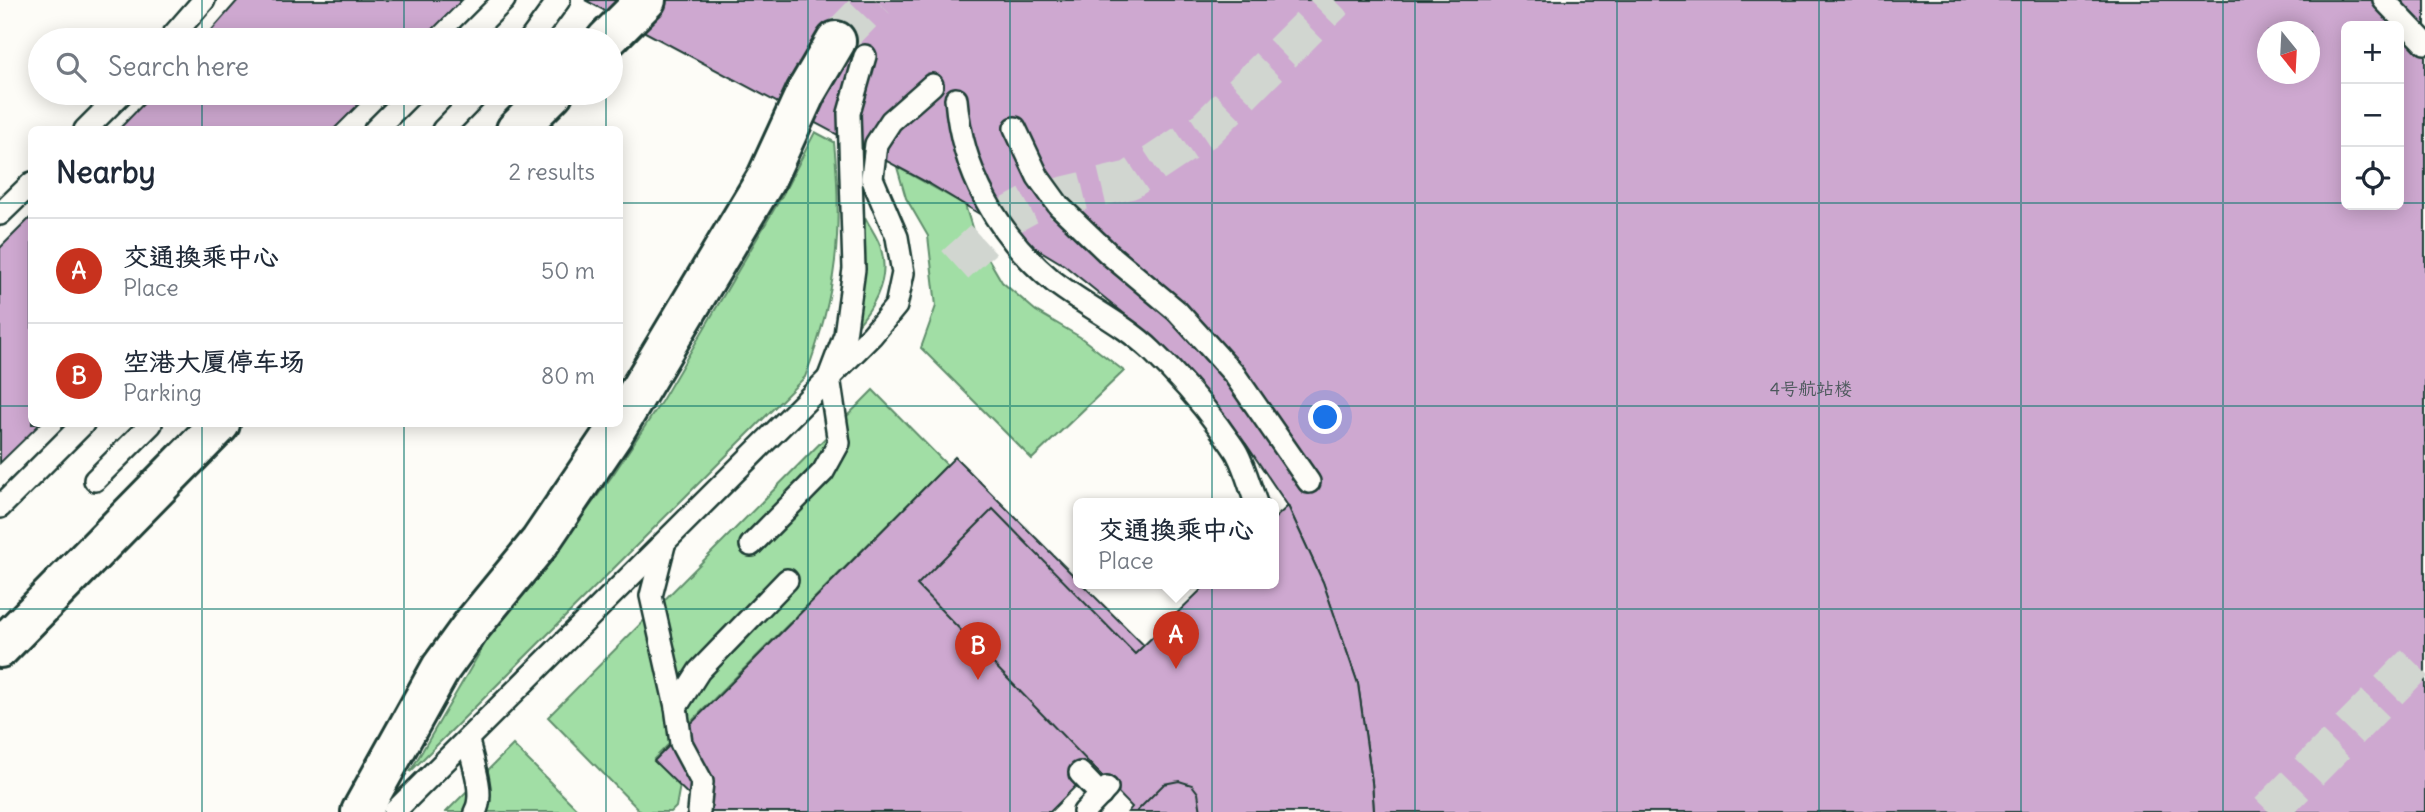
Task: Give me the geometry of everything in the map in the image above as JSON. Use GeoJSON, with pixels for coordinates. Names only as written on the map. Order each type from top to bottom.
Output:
{"type":"FeatureCollection","features":[{"type":"Feature","properties":{"kind":"street"},"geometry":{"type":"LineString","coordinates":[[618,28],[646,0]]}},
{"type":"Feature","properties":{"kind":"street"},"geometry":{"type":"LineString","coordinates":[[623,417],[767,177],[806,92],[851,48]]}},
{"type":"Feature","properties":{"kind":"street"},"geometry":{"type":"LineString","coordinates":[[520,126],[541,105]]}},
{"type":"Feature","properties":{"kind":"street"},"geometry":{"type":"LineString","coordinates":[[0,648],[217,427]]}},
{"type":"Feature","properties":{"kind":"street"},"geometry":{"type":"LineString","coordinates":[[362,812],[441,668],[540,542],[617,427]]}},
{"type":"Feature","properties":{"kind":"lane"},"geometry":{"type":"LineString","coordinates":[[180,28],[204,0]]}},
{"type":"Feature","properties":{"kind":"lane"},"geometry":{"type":"LineString","coordinates":[[476,28],[504,0]]}},
{"type":"Feature","properties":{"kind":"lane"},"geometry":{"type":"LineString","coordinates":[[539,28],[559,0]]}},
{"type":"Feature","properties":{"kind":"lane"},"geometry":{"type":"LineString","coordinates":[[2384,0],[2425,43]]}},
{"type":"Feature","properties":{"kind":"lane"},"geometry":{"type":"LineString","coordinates":[[751,545],[823,472],[839,443],[829,377],[845,335],[854,269],[849,113],[851,48]]}},
{"type":"Feature","properties":{"kind":"lane"},"geometry":{"type":"LineString","coordinates":[[394,812],[872,335],[896,306],[903,273],[897,237],[872,178],[876,144],[891,121],[932,85]]}},
{"type":"Feature","properties":{"kind":"lane"},"geometry":{"type":"LineString","coordinates":[[956,99],[958,121],[969,166],[987,206],[1019,248],[1054,281],[1100,311],[1151,350],[1198,398],[1237,453],[1254,498]]}},
{"type":"Feature","properties":{"kind":"lane"},"geometry":{"type":"LineString","coordinates":[[89,126],[110,105]]}},
{"type":"Feature","properties":{"kind":"lane"},"geometry":{"type":"LineString","coordinates":[[379,126],[400,105]]}},
{"type":"Feature","properties":{"kind":"lane"},"geometry":{"type":"LineString","coordinates":[[447,126],[467,105]]}},
{"type":"Feature","properties":{"kind":"lane"},"geometry":{"type":"LineString","coordinates":[[1015,128],[1038,177],[1059,206],[1109,254],[1177,311],[1234,374],[1309,482]]}},
{"type":"Feature","properties":{"kind":"lane"},"geometry":{"type":"LineString","coordinates":[[0,215],[28,187]]}},
{"type":"Feature","properties":{"kind":"lane"},"geometry":{"type":"LineString","coordinates":[[0,507],[80,427]]}},
{"type":"Feature","properties":{"kind":"lane"},"geometry":{"type":"LineString","coordinates":[[95,480],[148,427]]}},
{"type":"Feature","properties":{"kind":"lane"},"geometry":{"type":"LineString","coordinates":[[665,542],[651,596],[676,706],[681,743],[702,782],[699,812]]}},
{"type":"Feature","properties":{"kind":"lane"},"geometry":{"type":"LineString","coordinates":[[676,706],[699,671],[787,580]]}},
{"type":"Feature","properties":{"kind":"lane"},"geometry":{"type":"LineString","coordinates":[[468,739],[477,784],[479,805],[475,812]]}},
{"type":"Feature","properties":{"kind":"lane"},"geometry":{"type":"LineString","coordinates":[[1080,773],[1104,791],[1084,812]]}},
{"type":"Feature","properties":{"kind":"green space"},"geometry":{"type":"Polygon","coordinates":[[[815,132],[834,142],[837,234],[831,290],[805,377],[410,772],[490,635],[552,558],[612,476],[661,402],[783,194],[815,132]]]}},
{"type":"Feature","properties":{"kind":"green space"},"geometry":{"type":"Polygon","coordinates":[[[897,167],[965,205],[974,234],[1002,282],[1036,311],[1080,337],[1124,371],[1032,459],[921,348],[936,306],[928,236],[906,198],[897,167]]]}},
{"type":"Feature","properties":{"kind":"green space"},"geometry":{"type":"Polygon","coordinates":[[[866,219],[880,245],[884,271],[875,300],[857,326],[864,225],[866,219]]]}},
{"type":"Feature","properties":{"kind":"green space"},"geometry":{"type":"Polygon","coordinates":[[[873,390],[947,465],[654,759],[680,785],[676,807],[671,812],[641,812],[548,717],[873,390]]]}},
{"type":"Feature","properties":{"kind":"green space"},"geometry":{"type":"Polygon","coordinates":[[[513,745],[580,812],[446,812],[513,745]]]}},
{"type":"Feature","properties":{"kind":"building"},"geometry":{"type":"Polygon","coordinates":[[[238,0],[462,0],[434,28],[214,28],[238,0]]]}},
{"type":"Feature","properties":{"kind":"building"},"geometry":{"type":"Polygon","coordinates":[[[585,0],[2425,0],[2425,812],[1374,812],[1358,684],[1323,582],[1288,506],[1246,444],[1148,333],[1064,265],[930,184],[585,0]]]}},
{"type":"Feature","properties":{"kind":"building"},"geometry":{"type":"Polygon","coordinates":[[[142,105],[358,105],[337,126],[122,126],[142,105]]]}},
{"type":"Feature","properties":{"kind":"building"},"geometry":{"type":"Polygon","coordinates":[[[28,220],[28,427],[37,427],[0,463],[0,248],[28,220]]]}},
{"type":"Feature","properties":{"kind":"building"},"geometry":{"type":"Polygon","coordinates":[[[955,457],[1073,575],[1073,589],[1087,589],[1180,681],[1050,812],[706,812],[654,761],[955,457]]]}},
{"type":"Feature","properties":{"kind":"building"},"geometry":{"type":"Polygon","coordinates":[[[1288,506],[1323,582],[1358,684],[1374,812],[1128,812],[1132,807],[917,585],[993,509],[1135,654],[1202,589],[1279,589],[1279,514],[1288,506]]]}},
{"type":"Feature","properties":{"kind":"building"},"geometry":{"type":"Polygon","coordinates":[[[1179,781],[1192,785],[1198,793],[1201,812],[1136,812],[1164,784],[1179,781]]]}},
{"type":"Feature","properties":{"kind":"tunnel"},"geometry":{"type":"LineString","coordinates":[[836,41],[876,0]]}},
{"type":"Feature","properties":{"kind":"tunnel"},"geometry":{"type":"LineString","coordinates":[[955,265],[1009,216],[1033,203],[1130,180],[1205,130],[1335,0]]}},
{"type":"Feature","properties":{"kind":"tunnel"},"geometry":{"type":"LineString","coordinates":[[2269,812],[2425,653]]}},
{"type":"Feature","properties":{"kind":"place","name":"交通换乘中心"},"geometry":{"type":"Point","coordinates":[1176,669]}},
{"type":"Feature","properties":{"kind":"place","name":"空港大厦停车场"},"geometry":{"type":"Point","coordinates":[978,680]}}]}
